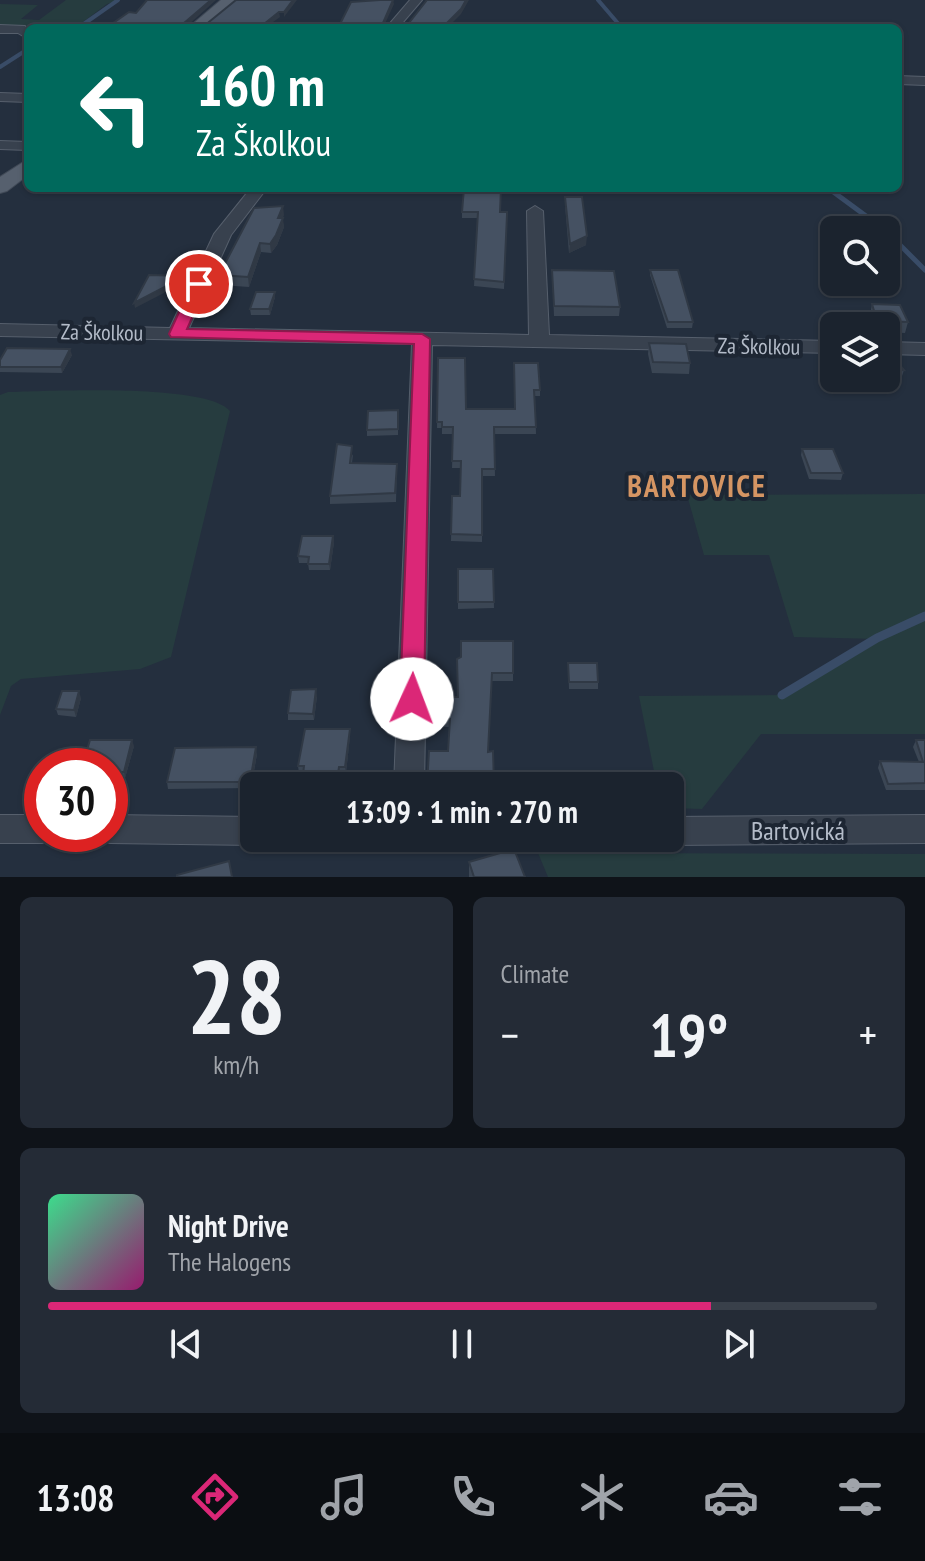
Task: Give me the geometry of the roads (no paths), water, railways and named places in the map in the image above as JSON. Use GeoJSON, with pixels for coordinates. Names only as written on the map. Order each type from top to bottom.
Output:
{"type":"FeatureCollection","features":[{"type":"Feature","properties":{"kind":"main road"},"geometry":{"type":"LineString","coordinates":[[201,24],[230,0]]}},
{"type":"Feature","properties":{"kind":"main road"},"geometry":{"type":"LineString","coordinates":[[0,187],[24,168]]}},
{"type":"Feature","properties":{"kind":"street"},"geometry":{"type":"LineString","coordinates":[[395,24],[416,0]]}},
{"type":"Feature","properties":{"kind":"street"},"geometry":{"type":"LineString","coordinates":[[0,29],[24,32]]}},
{"type":"Feature","properties":{"kind":"street"},"geometry":{"type":"LineString","coordinates":[[902,80],[925,81]]}},
{"type":"Feature","properties":{"kind":"street"},"geometry":{"type":"LineString","coordinates":[[0,97],[24,98]]}},
{"type":"Feature","properties":{"kind":"street"},"geometry":{"type":"LineString","coordinates":[[0,145],[24,146]]}},
{"type":"Feature","properties":{"kind":"street"},"geometry":{"type":"LineString","coordinates":[[177,334],[223,234],[256,192]]}},
{"type":"Feature","properties":{"kind":"street"},"geometry":{"type":"LineString","coordinates":[[535,211],[539,341]]}},
{"type":"Feature","properties":{"kind":"street","name":"Za Školkou"},"geometry":{"type":"LineString","coordinates":[[0,330],[820,347]]}},
{"type":"Feature","properties":{"kind":"street"},"geometry":{"type":"LineString","coordinates":[[409,772],[422,339]]}},
{"type":"Feature","properties":{"kind":"street"},"geometry":{"type":"LineString","coordinates":[[900,348],[925,349]]}},
{"type":"Feature","properties":{"kind":"street"},"geometry":{"type":"LineString","coordinates":[[0,829],[24,829]]}},
{"type":"Feature","properties":{"kind":"street"},"geometry":{"type":"LineString","coordinates":[[128,829],[240,831]]}},
{"type":"Feature","properties":{"kind":"street","name":"Bartovická"},"geometry":{"type":"LineString","coordinates":[[684,831],[925,829]]}},
{"type":"Feature","properties":{"kind":"waterway"},"geometry":{"type":"LineString","coordinates":[[84,24],[118,0]]}},
{"type":"Feature","properties":{"kind":"waterway"},"geometry":{"type":"LineString","coordinates":[[598,0],[619,24]]}},
{"type":"Feature","properties":{"kind":"waterway"},"geometry":{"type":"LineString","coordinates":[[0,67],[24,52]]}},
{"type":"Feature","properties":{"kind":"waterway"},"geometry":{"type":"LineString","coordinates":[[833,192],[866,216]]}},
{"type":"Feature","properties":{"kind":"waterway"},"geometry":{"type":"LineString","coordinates":[[900,245],[925,270]]}},
{"type":"Feature","properties":{"kind":"waterway"},"geometry":{"type":"LineString","coordinates":[[782,695],[877,638],[925,616]]}},
{"type":"Feature","properties":{"kind":"district","name":"BARTOVICE"},"geometry":{"type":"Point","coordinates":[697,485]}}]}
